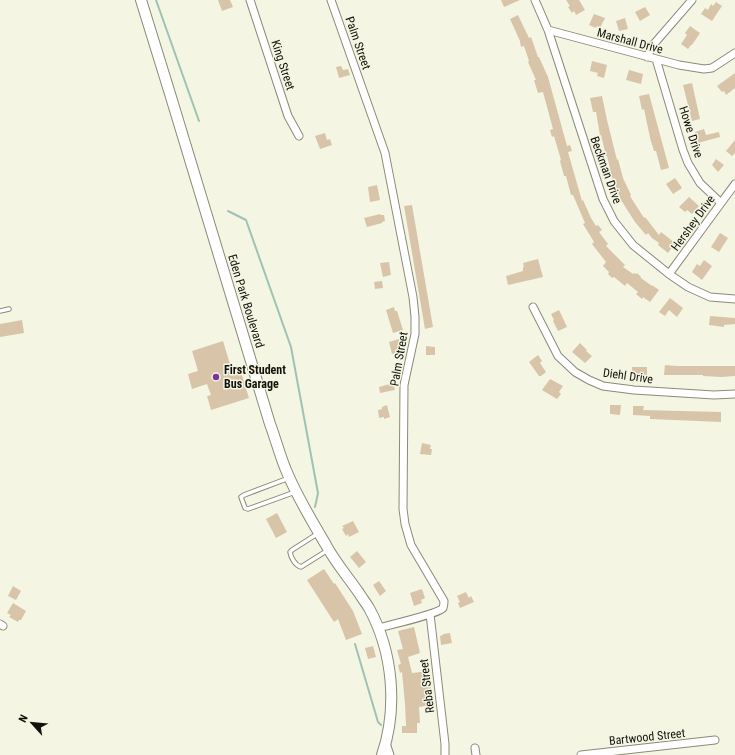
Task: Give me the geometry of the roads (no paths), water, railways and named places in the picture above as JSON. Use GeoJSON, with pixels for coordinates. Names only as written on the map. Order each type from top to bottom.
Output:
{"type":"FeatureCollection","features":[{"type":"Feature","properties":{"kind":"main road","name":"Eden Park Boulevard"},"geometry":{"type":"LineString","coordinates":[[141,0],[270,424],[286,470],[302,505],[329,550],[368,607],[379,628],[385,647],[389,668],[391,695],[390,720],[386,743],[382,755]]}},
{"type":"Feature","properties":{"kind":"street","name":"King Street"},"geometry":{"type":"LineString","coordinates":[[250,0],[288,116],[299,136]]}},
{"type":"Feature","properties":{"kind":"street","name":"Palm Street"},"geometry":{"type":"LineString","coordinates":[[331,0],[385,153],[415,317],[415,334],[404,385],[403,508],[405,524],[411,545],[444,602],[444,607],[430,614],[379,628]]}},
{"type":"Feature","properties":{"kind":"street"},"geometry":{"type":"LineString","coordinates":[[535,0],[548,30]]}},
{"type":"Feature","properties":{"kind":"street"},"geometry":{"type":"LineString","coordinates":[[647,57],[652,45],[692,0]]}},
{"type":"Feature","properties":{"kind":"street","name":"Marshall Drive"},"geometry":{"type":"LineString","coordinates":[[548,30],[647,57],[679,65],[704,69],[712,68],[735,52]]}},
{"type":"Feature","properties":{"kind":"street","name":"Beckman Drive"},"geometry":{"type":"LineString","coordinates":[[548,30],[603,199],[614,221],[633,245],[688,287],[710,297],[735,299]]}},
{"type":"Feature","properties":{"kind":"street","name":"Howe Drive"},"geometry":{"type":"LineString","coordinates":[[656,59],[688,163],[700,183],[721,203]]}},
{"type":"Feature","properties":{"kind":"street","name":"Hershey Drive"},"geometry":{"type":"LineString","coordinates":[[669,274],[735,184]]}},
{"type":"Feature","properties":{"kind":"street","name":"Diehl Drive"},"geometry":{"type":"LineString","coordinates":[[533,307],[558,356],[575,372],[589,380],[603,386],[634,390],[714,395],[735,394]]}},
{"type":"Feature","properties":{"kind":"street","name":"Reba Street"},"geometry":{"type":"LineString","coordinates":[[430,614],[446,755]]}},
{"type":"Feature","properties":{"kind":"street","name":"Bartwood Street"},"geometry":{"type":"LineString","coordinates":[[581,755],[715,740]]}},
{"type":"Feature","properties":{"kind":"street"},"geometry":{"type":"LineString","coordinates":[[386,743],[390,755]]}},
{"type":"Feature","properties":{"kind":"lane"},"geometry":{"type":"LineString","coordinates":[[0,311],[9,309]]}},
{"type":"Feature","properties":{"kind":"lane"},"geometry":{"type":"LineString","coordinates":[[290,478],[241,497],[246,508],[248,509],[296,491]]}},
{"type":"Feature","properties":{"kind":"lane"},"geometry":{"type":"LineString","coordinates":[[319,533],[292,550],[290,552],[290,556],[298,566],[301,567],[329,550]]}},
{"type":"Feature","properties":{"kind":"waterway"},"geometry":{"type":"LineString","coordinates":[[156,0],[199,121]]}},
{"type":"Feature","properties":{"kind":"waterway"},"geometry":{"type":"LineString","coordinates":[[228,211],[246,220],[291,347],[318,493],[315,507]]}},
{"type":"Feature","properties":{"kind":"waterway"},"geometry":{"type":"LineString","coordinates":[[355,644],[378,722],[381,725]]}},
{"type":"Feature","properties":{"kind":"place","name":"First Student Bus Garage"},"geometry":{"type":"Point","coordinates":[216,377]}}]}
